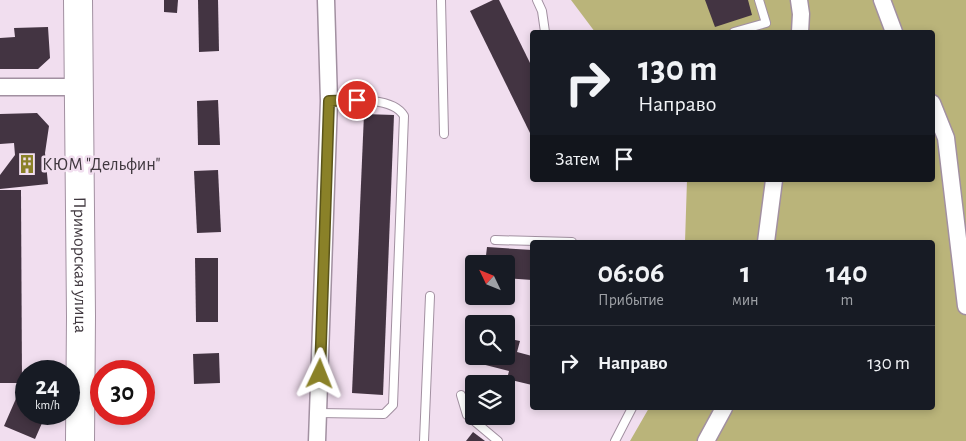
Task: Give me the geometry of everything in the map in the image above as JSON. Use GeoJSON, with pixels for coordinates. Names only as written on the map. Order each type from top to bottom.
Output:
{"type":"FeatureCollection","features":[{"type":"Feature","properties":{"kind":"highway","name":"Приморская улица"},"geometry":{"type":"LineString","coordinates":[[78,0],[81,316],[80,441]]}},
{"type":"Feature","properties":{"kind":"street"},"geometry":{"type":"LineString","coordinates":[[317,441],[329,101],[326,0]]}},
{"type":"Feature","properties":{"kind":"street"},"geometry":{"type":"LineString","coordinates":[[799,0],[800,30]]}},
{"type":"Feature","properties":{"kind":"street"},"geometry":{"type":"LineString","coordinates":[[882,0],[893,30]]}},
{"type":"Feature","properties":{"kind":"street"},"geometry":{"type":"LineString","coordinates":[[0,87],[78,87]]}},
{"type":"Feature","properties":{"kind":"street"},"geometry":{"type":"LineString","coordinates":[[935,110],[946,138],[966,306]]}},
{"type":"Feature","properties":{"kind":"street"},"geometry":{"type":"LineString","coordinates":[[766,240],[774,182]]}},
{"type":"Feature","properties":{"kind":"street"},"geometry":{"type":"LineString","coordinates":[[706,441],[723,410]]}},
{"type":"Feature","properties":{"kind":"lane"},"geometry":{"type":"LineString","coordinates":[[441,0],[444,134]]}},
{"type":"Feature","properties":{"kind":"lane"},"geometry":{"type":"LineString","coordinates":[[537,0],[542,11],[545,30]]}},
{"type":"Feature","properties":{"kind":"lane"},"geometry":{"type":"LineString","coordinates":[[741,30],[766,23],[759,0]]}},
{"type":"Feature","properties":{"kind":"lane"},"geometry":{"type":"LineString","coordinates":[[319,413],[384,414],[393,405],[404,126],[404,116],[400,108],[392,104],[357,100],[329,101]]}},
{"type":"Feature","properties":{"kind":"lane"},"geometry":{"type":"LineString","coordinates":[[495,240],[530,241]]}},
{"type":"Feature","properties":{"kind":"lane"},"geometry":{"type":"LineString","coordinates":[[424,441],[430,296]]}},
{"type":"Feature","properties":{"kind":"lane"},"geometry":{"type":"LineString","coordinates":[[461,395],[468,415],[498,441]]}},
{"type":"Feature","properties":{"kind":"lane"},"geometry":{"type":"LineString","coordinates":[[615,441],[631,410]]}},
{"type":"Feature","properties":{"kind":"shaded area"},"geometry":{"type":"Polygon","coordinates":[[[571,0],[966,0],[966,441],[630,441],[648,410],[935,410],[935,240],[685,240],[687,182],[935,182],[935,30],[594,30],[571,0]]]}},
{"type":"Feature","properties":{"kind":"building"},"geometry":{"type":"Polygon","coordinates":[[[164,0],[178,0],[177,13],[164,12],[164,0]]]}},
{"type":"Feature","properties":{"kind":"building"},"geometry":{"type":"Polygon","coordinates":[[[198,0],[218,0],[219,51],[199,52],[198,0]]]}},
{"type":"Feature","properties":{"kind":"building"},"geometry":{"type":"Polygon","coordinates":[[[493,0],[499,0],[530,63],[530,133],[470,11],[493,0]]]}},
{"type":"Feature","properties":{"kind":"building"},"geometry":{"type":"Polygon","coordinates":[[[705,0],[748,0],[752,15],[715,27],[705,0]]]}},
{"type":"Feature","properties":{"kind":"building"},"geometry":{"type":"Polygon","coordinates":[[[48,27],[50,58],[38,69],[0,69],[0,38],[15,37],[14,28],[48,27]]]}},
{"type":"Feature","properties":{"kind":"building"},"geometry":{"type":"Polygon","coordinates":[[[218,100],[220,145],[198,145],[197,101],[218,100]]]}},
{"type":"Feature","properties":{"kind":"building"},"geometry":{"type":"Polygon","coordinates":[[[37,113],[49,126],[45,153],[48,184],[0,189],[0,175],[15,155],[14,143],[0,144],[0,114],[37,113]]]}},
{"type":"Feature","properties":{"kind":"building"},"geometry":{"type":"Polygon","coordinates":[[[364,114],[394,115],[383,395],[352,393],[364,114]]]}},
{"type":"Feature","properties":{"kind":"building"},"geometry":{"type":"Polygon","coordinates":[[[218,170],[221,232],[197,233],[194,171],[218,170]]]}},
{"type":"Feature","properties":{"kind":"building"},"geometry":{"type":"Polygon","coordinates":[[[0,190],[21,190],[22,360],[15,360],[15,383],[0,383],[0,190]]]}},
{"type":"Feature","properties":{"kind":"building"},"geometry":{"type":"Polygon","coordinates":[[[487,247],[530,250],[530,280],[515,279],[515,255],[486,255],[487,247]]]}},
{"type":"Feature","properties":{"kind":"building"},"geometry":{"type":"Polygon","coordinates":[[[195,258],[218,258],[218,322],[196,322],[195,258]]]}},
{"type":"Feature","properties":{"kind":"building"},"geometry":{"type":"Polygon","coordinates":[[[515,340],[520,341],[517,352],[530,355],[530,385],[515,381],[515,375],[508,375],[509,371],[486,365],[515,365],[515,340]]]}},
{"type":"Feature","properties":{"kind":"building"},"geometry":{"type":"Polygon","coordinates":[[[219,353],[220,383],[194,384],[193,354],[219,353]]]}},
{"type":"Feature","properties":{"kind":"building"},"geometry":{"type":"Polygon","coordinates":[[[15,401],[15,425],[41,425],[35,439],[4,426],[15,401]]]}},
{"type":"Feature","properties":{"kind":"building"},"geometry":{"type":"Polygon","coordinates":[[[473,432],[485,441],[466,441],[473,432]]]}},
{"type":"Feature","properties":{"kind":"place","name":"КЮМ \"Дельфин\""},"geometry":{"type":"Point","coordinates":[27,164]}},
{"type":"Feature","properties":{"kind":"route"},"geometry":{"type":"LineString","coordinates":[[320,374],[329,101],[357,100]]}}]}
